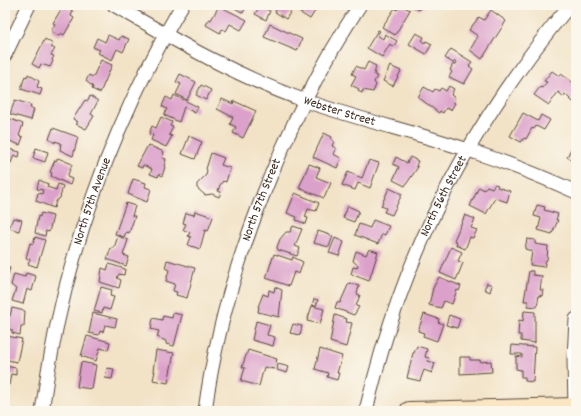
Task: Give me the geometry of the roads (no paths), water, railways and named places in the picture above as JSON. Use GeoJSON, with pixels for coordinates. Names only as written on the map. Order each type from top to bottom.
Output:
{"type":"FeatureCollection","features":[{"type":"Feature","properties":{"kind":"main road"},"geometry":{"type":"LineString","coordinates":[[409,411],[575,407]]}},
{"type":"Feature","properties":{"kind":"street"},"geometry":{"type":"LineString","coordinates":[[5,55],[29,5]]}},
{"type":"Feature","properties":{"kind":"street","name":"Webster Street"},"geometry":{"type":"LineString","coordinates":[[114,5],[164,35],[226,67],[305,101],[466,150],[538,175],[576,192]]}},
{"type":"Feature","properties":{"kind":"street","name":"North 57th Avenue"},"geometry":{"type":"LineString","coordinates":[[42,411],[47,374],[59,310],[88,209],[106,160],[134,94],[164,35],[182,5]]}},
{"type":"Feature","properties":{"kind":"street","name":"North 57th Street"},"geometry":{"type":"LineString","coordinates":[[204,411],[220,334],[239,265],[269,182],[305,101],[328,57],[360,5]]}},
{"type":"Feature","properties":{"kind":"street","name":"North 56th Street"},"geometry":{"type":"LineString","coordinates":[[366,411],[388,330],[409,270],[436,209],[466,150],[497,100],[534,48],[570,5]]}},
{"type":"Feature","properties":{"kind":"street"},"geometry":{"type":"LineString","coordinates":[[575,407],[574,359],[576,319]]}}]}
